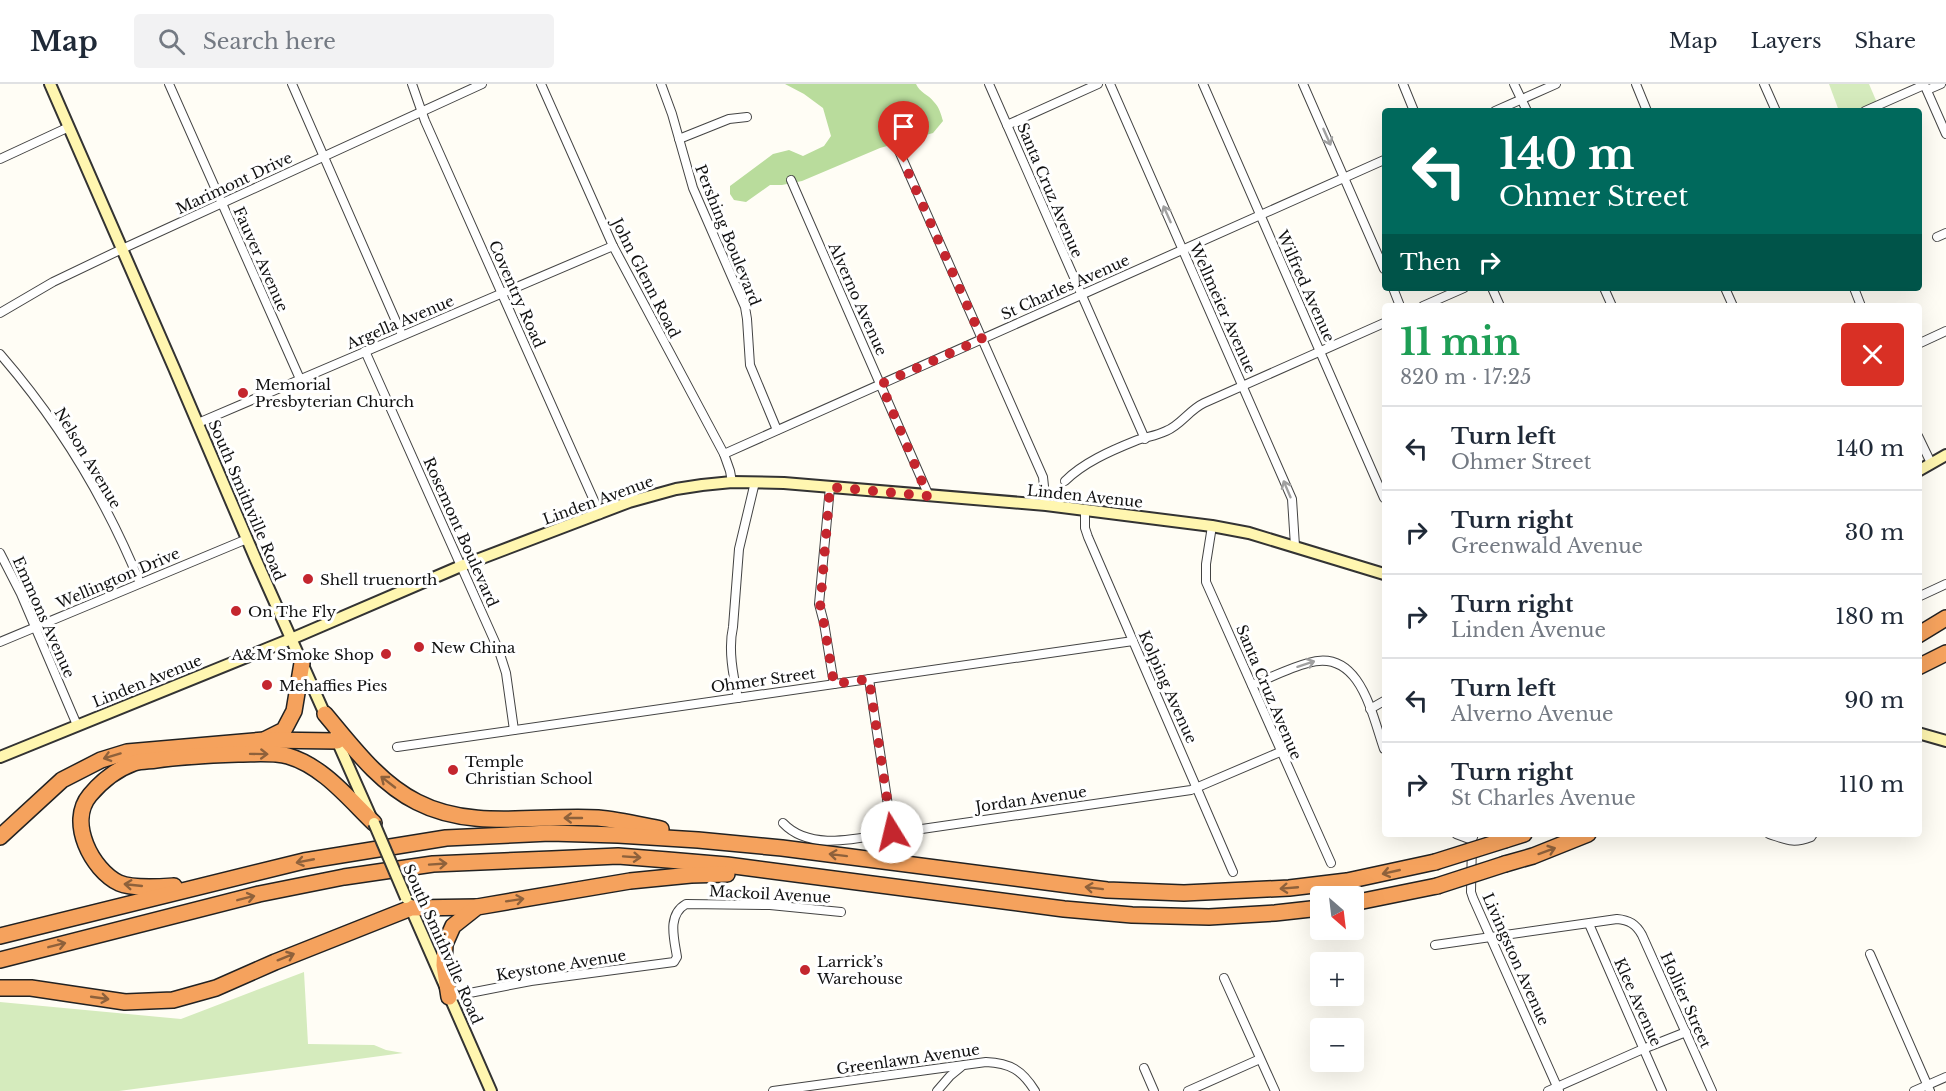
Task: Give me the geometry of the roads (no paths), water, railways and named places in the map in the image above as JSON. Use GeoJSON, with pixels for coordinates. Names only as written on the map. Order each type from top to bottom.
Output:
{"type":"FeatureCollection","features":[{"type":"Feature","properties":{"kind":"highway"},"geometry":{"type":"LineString","coordinates":[[1922,633],[1946,618]]}},
{"type":"Feature","properties":{"kind":"highway"},"geometry":{"type":"LineString","coordinates":[[1922,638],[1946,627]]}},
{"type":"Feature","properties":{"kind":"highway"},"geometry":{"type":"LineString","coordinates":[[1922,665],[1946,654]]}},
{"type":"Feature","properties":{"kind":"highway"},"geometry":{"type":"LineString","coordinates":[[264,740],[284,730],[294,711],[302,663]]}},
{"type":"Feature","properties":{"kind":"highway"},"geometry":{"type":"LineString","coordinates":[[325,714],[383,779],[416,802],[440,812],[479,819],[598,818],[756,845]]}},
{"type":"Feature","properties":{"kind":"highway"},"geometry":{"type":"LineString","coordinates":[[0,837],[62,780],[101,760],[127,752],[264,740],[337,741]]}},
{"type":"Feature","properties":{"kind":"highway"},"geometry":{"type":"LineString","coordinates":[[213,883],[158,888],[122,884],[105,875],[91,855],[83,836],[80,820],[88,797],[113,773],[135,762],[188,756],[261,754],[288,756],[313,768],[374,823]]}},
{"type":"Feature","properties":{"kind":"highway"},"geometry":{"type":"LineString","coordinates":[[0,936],[304,861],[446,838],[550,833],[698,840],[756,845],[1107,890],[1184,893],[1289,888],[1347,881],[1435,862],[1514,837]]}},
{"type":"Feature","properties":{"kind":"highway"},"geometry":{"type":"LineString","coordinates":[[1364,901],[1437,886],[1533,856],[1580,837]]}},
{"type":"Feature","properties":{"kind":"highway"},"geometry":{"type":"LineString","coordinates":[[0,960],[259,894],[344,877],[433,864],[618,856],[704,863],[1064,909],[1132,915],[1209,917],[1310,909]]}},
{"type":"Feature","properties":{"kind":"highway"},"geometry":{"type":"LineString","coordinates":[[0,988],[31,988],[125,1002],[173,1000],[216,988],[409,903],[477,907],[640,880],[691,874],[779,872]]}},
{"type":"Feature","properties":{"kind":"highway"},"geometry":{"type":"LineString","coordinates":[[449,998],[444,964],[445,944],[453,926],[477,907]]}},
{"type":"Feature","properties":{"kind":"main road","name":"South Smithville Road"},"geometry":{"type":"LineString","coordinates":[[50,84],[247,539],[491,1091]]}},
{"type":"Feature","properties":{"kind":"main road"},"geometry":{"type":"LineString","coordinates":[[1922,469],[1946,455]]}},
{"type":"Feature","properties":{"kind":"main road","name":"Linden Avenue"},"geometry":{"type":"LineString","coordinates":[[0,757],[291,639],[461,566],[629,502],[676,489],[732,482],[755,482],[1046,505],[1236,530],[1382,573]]}},
{"type":"Feature","properties":{"kind":"main road"},"geometry":{"type":"LineString","coordinates":[[1922,734],[1946,741]]}},
{"type":"Feature","properties":{"kind":"street","name":"Fauver Avenue"},"geometry":{"type":"LineString","coordinates":[[169,84],[300,379]]}},
{"type":"Feature","properties":{"kind":"street"},"geometry":{"type":"LineString","coordinates":[[292,84],[402,335]]}},
{"type":"Feature","properties":{"kind":"street","name":"Coventry Road"},"geometry":{"type":"LineString","coordinates":[[412,84],[501,292],[600,513]]}},
{"type":"Feature","properties":{"kind":"street","name":"Marimont Drive"},"geometry":{"type":"LineString","coordinates":[[0,313],[52,282],[482,84]]}},
{"type":"Feature","properties":{"kind":"street","name":"John Glenn Road"},"geometry":{"type":"LineString","coordinates":[[541,84],[613,246],[724,454],[732,482]]}},
{"type":"Feature","properties":{"kind":"street","name":"Pershing Boulevard"},"geometry":{"type":"LineString","coordinates":[[661,84],[693,188],[745,307],[750,365],[777,430]]}},
{"type":"Feature","properties":{"kind":"street","name":"Santa Cruz Avenue"},"geometry":{"type":"LineString","coordinates":[[990,84],[1145,439]]}},
{"type":"Feature","properties":{"kind":"street"},"geometry":{"type":"LineString","coordinates":[[1007,125],[1098,84]]}},
{"type":"Feature","properties":{"kind":"street","name":"Wellmeier Avenue"},"geometry":{"type":"LineString","coordinates":[[1110,84],[1292,499],[1295,546]]}},
{"type":"Feature","properties":{"kind":"street","name":"Wilfred Avenue"},"geometry":{"type":"LineString","coordinates":[[1203,84],[1382,493]]}},
{"type":"Feature","properties":{"kind":"street"},"geometry":{"type":"LineString","coordinates":[[1303,84],[1382,264]]}},
{"type":"Feature","properties":{"kind":"street"},"geometry":{"type":"LineString","coordinates":[[1403,84],[1413,108]]}},
{"type":"Feature","properties":{"kind":"street"},"geometry":{"type":"LineString","coordinates":[[1514,84],[1526,108]]}},
{"type":"Feature","properties":{"kind":"street"},"geometry":{"type":"LineString","coordinates":[[1502,108],[1556,84]]}},
{"type":"Feature","properties":{"kind":"street"},"geometry":{"type":"LineString","coordinates":[[1636,84],[1646,108]]}},
{"type":"Feature","properties":{"kind":"street"},"geometry":{"type":"LineString","coordinates":[[1764,84],[1775,108]]}},
{"type":"Feature","properties":{"kind":"street"},"geometry":{"type":"LineString","coordinates":[[1872,108],[1925,86],[1941,84]]}},
{"type":"Feature","properties":{"kind":"street"},"geometry":{"type":"LineString","coordinates":[[1925,86],[1946,134]]}},
{"type":"Feature","properties":{"kind":"street"},"geometry":{"type":"LineString","coordinates":[[679,139],[729,119],[747,117]]}},
{"type":"Feature","properties":{"kind":"street"},"geometry":{"type":"LineString","coordinates":[[0,159],[69,127]]}},
{"type":"Feature","properties":{"kind":"street"},"geometry":{"type":"LineString","coordinates":[[895,142],[1043,477],[1046,505]]}},
{"type":"Feature","properties":{"kind":"street","name":"St Charles Avenue"},"geometry":{"type":"LineString","coordinates":[[724,454],[1382,161]]}},
{"type":"Feature","properties":{"kind":"street","name":"Alverno Avenue"},"geometry":{"type":"LineString","coordinates":[[791,180],[928,496]]}},
{"type":"Feature","properties":{"kind":"street"},"geometry":{"type":"LineString","coordinates":[[1937,237],[1946,233]]}},
{"type":"Feature","properties":{"kind":"street","name":"Argella Avenue"},"geometry":{"type":"LineString","coordinates":[[198,423],[613,246]]}},
{"type":"Feature","properties":{"kind":"street"},"geometry":{"type":"LineString","coordinates":[[1430,303],[1457,291]]}},
{"type":"Feature","properties":{"kind":"street"},"geometry":{"type":"LineString","coordinates":[[1065,481],[1074,472],[1091,462],[1136,441],[1168,431],[1195,407],[1382,324]]}},
{"type":"Feature","properties":{"kind":"street"},"geometry":{"type":"LineString","coordinates":[[1922,342],[1946,331]]}},
{"type":"Feature","properties":{"kind":"street","name":"Rosemont Boulevard"},"geometry":{"type":"LineString","coordinates":[[365,351],[504,664],[514,730]]}},
{"type":"Feature","properties":{"kind":"street","name":"Nelson Avenue"},"geometry":{"type":"LineString","coordinates":[[0,354],[32,393],[77,459],[116,530],[140,584]]}},
{"type":"Feature","properties":{"kind":"street"},"geometry":{"type":"LineString","coordinates":[[1922,445],[1931,464]]}},
{"type":"Feature","properties":{"kind":"street"},"geometry":{"type":"LineString","coordinates":[[738,698],[730,649],[734,627],[739,549],[755,482]]}},
{"type":"Feature","properties":{"kind":"street"},"geometry":{"type":"LineString","coordinates":[[830,487],[819,604],[834,684]]}},
{"type":"Feature","properties":{"kind":"street","name":"Kolping Avenue"},"geometry":{"type":"LineString","coordinates":[[1085,511],[1084,519],[1088,537],[1233,872]]}},
{"type":"Feature","properties":{"kind":"street","name":"Santa Cruz Avenue"},"geometry":{"type":"LineString","coordinates":[[1212,526],[1206,564],[1206,582],[1331,863]]}},
{"type":"Feature","properties":{"kind":"street","name":"Wellington Drive"},"geometry":{"type":"LineString","coordinates":[[0,642],[247,539]]}},
{"type":"Feature","properties":{"kind":"street","name":"Emmons Avenue"},"geometry":{"type":"LineString","coordinates":[[0,553],[36,628],[77,725]]}},
{"type":"Feature","properties":{"kind":"street"},"geometry":{"type":"LineString","coordinates":[[1922,595],[1946,584]]}},
{"type":"Feature","properties":{"kind":"street","name":"Ohmer Street"},"geometry":{"type":"LineString","coordinates":[[397,747],[1133,641]]}},
{"type":"Feature","properties":{"kind":"street"},"geometry":{"type":"LineString","coordinates":[[1252,686],[1308,663],[1332,662],[1346,668],[1358,680],[1382,743]]}},
{"type":"Feature","properties":{"kind":"street"},"geometry":{"type":"LineString","coordinates":[[869,679],[892,832]]}},
{"type":"Feature","properties":{"kind":"street"},"geometry":{"type":"LineString","coordinates":[[1370,709],[1382,702]]}},
{"type":"Feature","properties":{"kind":"street","name":"Jordan Avenue"},"geometry":{"type":"LineString","coordinates":[[783,823],[795,834],[826,841],[1162,795],[1197,787],[1280,752]]}},
{"type":"Feature","properties":{"kind":"street","name":"Livingston Avenue"},"geometry":{"type":"LineString","coordinates":[[1473,837],[1471,892],[1558,1089]]}},
{"type":"Feature","properties":{"kind":"street"},"geometry":{"type":"LineString","coordinates":[[1777,837],[1796,842],[1811,837]]}},
{"type":"Feature","properties":{"kind":"street","name":"Mackoil Avenue"},"geometry":{"type":"LineString","coordinates":[[675,960],[677,957],[673,921],[680,908],[686,904],[770,905],[841,912]]}},
{"type":"Feature","properties":{"kind":"street","name":"Hollier Street"},"geometry":{"type":"LineString","coordinates":[[1589,924],[1617,920],[1632,923],[1638,927],[1712,1091]]}},
{"type":"Feature","properties":{"kind":"street"},"geometry":{"type":"LineString","coordinates":[[1435,945],[1589,924]]}},
{"type":"Feature","properties":{"kind":"street","name":"Klee Avenue"},"geometry":{"type":"LineString","coordinates":[[1589,924],[1662,1091]]}},
{"type":"Feature","properties":{"kind":"street"},"geometry":{"type":"LineString","coordinates":[[1870,954],[1929,1088]]}},
{"type":"Feature","properties":{"kind":"street","name":"Keystone Avenue"},"geometry":{"type":"LineString","coordinates":[[449,998],[531,981],[664,964],[675,960]]}},
{"type":"Feature","properties":{"kind":"street"},"geometry":{"type":"LineString","coordinates":[[1224,978],[1275,1091]]}},
{"type":"Feature","properties":{"kind":"street"},"geometry":{"type":"LineString","coordinates":[[1548,1091],[1558,1089],[1643,1049],[1686,1032]]}},
{"type":"Feature","properties":{"kind":"street"},"geometry":{"type":"LineString","coordinates":[[1188,1091],[1260,1059]]}},
{"type":"Feature","properties":{"kind":"street","name":"Greenlawn Avenue"},"geometry":{"type":"LineString","coordinates":[[774,1091],[986,1062],[1008,1065],[1020,1072],[1035,1091]]}},
{"type":"Feature","properties":{"kind":"street"},"geometry":{"type":"LineString","coordinates":[[937,1091],[953,1073],[966,1065]]}},
{"type":"Feature","properties":{"kind":"street"},"geometry":{"type":"LineString","coordinates":[[1144,1068],[1154,1091]]}},
{"type":"Feature","properties":{"kind":"street"},"geometry":{"type":"LineString","coordinates":[[1914,1091],[1929,1088],[1946,1077]]}},
{"type":"Feature","properties":{"kind":"place","name":"Memorial Presbyterian Church"},"geometry":{"type":"Point","coordinates":[243,393]}},
{"type":"Feature","properties":{"kind":"place","name":"Shell truenorth"},"geometry":{"type":"Point","coordinates":[308,579]}},
{"type":"Feature","properties":{"kind":"place","name":"On The Fly"},"geometry":{"type":"Point","coordinates":[236,611]}},
{"type":"Feature","properties":{"kind":"place","name":"New China"},"geometry":{"type":"Point","coordinates":[419,647]}},
{"type":"Feature","properties":{"kind":"place","name":"A&M Smoke Shop"},"geometry":{"type":"Point","coordinates":[386,654]}},
{"type":"Feature","properties":{"kind":"place","name":"Mehaffies Pies"},"geometry":{"type":"Point","coordinates":[267,685]}},
{"type":"Feature","properties":{"kind":"place","name":"Temple Christian School"},"geometry":{"type":"Point","coordinates":[453,770]}},
{"type":"Feature","properties":{"kind":"place","name":"Larrick’s Warehouse"},"geometry":{"type":"Point","coordinates":[805,970]}}]}
